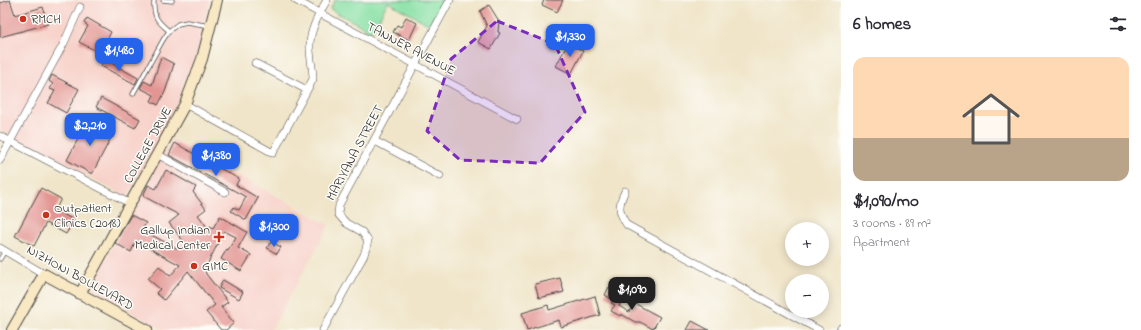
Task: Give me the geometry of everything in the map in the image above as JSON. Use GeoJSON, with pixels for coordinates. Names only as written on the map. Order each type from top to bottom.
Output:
{"type":"FeatureCollection","features":[{"type":"Feature","properties":{"kind":"main road","name":"COLLEGE DRIVE"},"geometry":{"type":"LineString","coordinates":[[80,294],[185,104],[202,60],[217,0]]}},
{"type":"Feature","properties":{"kind":"main road","name":"NIZHONI BOULEVARD"},"geometry":{"type":"LineString","coordinates":[[44,274],[147,330]]}},
{"type":"Feature","properties":{"kind":"main road"},"geometry":{"type":"LineString","coordinates":[[12,330],[44,274]]}},
{"type":"Feature","properties":{"kind":"street","name":"TANNER AVENUE"},"geometry":{"type":"LineString","coordinates":[[295,0],[517,119]]}},
{"type":"Feature","properties":{"kind":"street"},"geometry":{"type":"LineString","coordinates":[[185,104],[273,152],[313,80],[310,47],[311,33],[327,0]]}},
{"type":"Feature","properties":{"kind":"street","name":"MARIYANA STREET"},"geometry":{"type":"LineString","coordinates":[[323,330],[364,255],[368,242],[362,232],[346,224],[338,214],[340,205],[450,0]]}},
{"type":"Feature","properties":{"kind":"street"},"geometry":{"type":"LineString","coordinates":[[0,160],[64,43],[81,4]]}},
{"type":"Feature","properties":{"kind":"street"},"geometry":{"type":"LineString","coordinates":[[255,63],[307,90]]}},
{"type":"Feature","properties":{"kind":"street"},"geometry":{"type":"LineString","coordinates":[[0,136],[130,204]]}},
{"type":"Feature","properties":{"kind":"street"},"geometry":{"type":"LineString","coordinates":[[375,141],[440,176]]}},
{"type":"Feature","properties":{"kind":"street"},"geometry":{"type":"LineString","coordinates":[[157,154],[225,192]]}},
{"type":"Feature","properties":{"kind":"street"},"geometry":{"type":"LineString","coordinates":[[625,191],[620,203],[620,210],[621,218],[627,225],[819,330]]}},
{"type":"Feature","properties":{"kind":"street","name":"NIZHONI BOULEVARD"},"geometry":{"type":"LineString","coordinates":[[2,250],[44,274]]}},
{"type":"Feature","properties":{"kind":"lane"},"geometry":{"type":"LineString","coordinates":[[154,0],[154,12],[156,18],[170,31]]}},
{"type":"Feature","properties":{"kind":"lane"},"geometry":{"type":"LineString","coordinates":[[163,0],[172,0]]}},
{"type":"Feature","properties":{"kind":"lane"},"geometry":{"type":"LineString","coordinates":[[133,94],[162,40],[178,24],[187,22],[211,27]]}},
{"type":"Feature","properties":{"kind":"lane"},"geometry":{"type":"LineString","coordinates":[[0,259],[2,250]]}},
{"type":"Feature","properties":{"kind":"highlighted area"},"geometry":{"type":"Polygon","coordinates":[[[497,21],[555,44],[585,112],[540,163],[460,160],[427,131],[451,59],[497,21]]]}},
{"type":"Feature","properties":{"kind":"shaded area"},"geometry":{"type":"Polygon","coordinates":[[[0,0],[210,0],[203,34],[193,67],[179,101],[127,197],[0,131],[0,0]]]}},
{"type":"Feature","properties":{"kind":"shaded area","name":"Gallup Indian Medical Center"},"geometry":{"type":"Polygon","coordinates":[[[172,139],[329,225],[271,330],[164,330],[95,293],[91,284],[172,139]]]}},
{"type":"Feature","properties":{"kind":"green space"},"geometry":{"type":"Polygon","coordinates":[[[335,0],[444,0],[430,25],[388,2],[372,32],[330,9],[335,0]]]}},
{"type":"Feature","properties":{"kind":"building","name":"RMCH"},"geometry":{"type":"Polygon","coordinates":[[[10,0],[15,15],[43,7],[48,24],[0,37],[0,3],[10,0]]]}},
{"type":"Feature","properties":{"kind":"building"},"geometry":{"type":"Polygon","coordinates":[[[544,0],[563,0],[557,12],[542,5],[544,0]]]}},
{"type":"Feature","properties":{"kind":"building"},"geometry":{"type":"Polygon","coordinates":[[[489,5],[499,21],[498,32],[500,33],[491,49],[478,42],[487,26],[480,11],[489,5]]]}},
{"type":"Feature","properties":{"kind":"building"},"geometry":{"type":"Polygon","coordinates":[[[406,17],[417,23],[409,40],[393,32],[397,25],[401,27],[406,17]]]}},
{"type":"Feature","properties":{"kind":"building"},"geometry":{"type":"Polygon","coordinates":[[[87,18],[111,32],[100,53],[79,42],[88,26],[84,23],[87,18]]]}},
{"type":"Feature","properties":{"kind":"building"},"geometry":{"type":"Polygon","coordinates":[[[568,43],[583,51],[571,74],[556,66],[568,43]]]}},
{"type":"Feature","properties":{"kind":"building"},"geometry":{"type":"Polygon","coordinates":[[[161,57],[174,64],[165,92],[158,105],[151,101],[154,95],[140,88],[144,81],[152,85],[161,57]]]}},
{"type":"Feature","properties":{"kind":"building"},"geometry":{"type":"Polygon","coordinates":[[[104,59],[138,78],[135,84],[101,66],[104,59]]]}},
{"type":"Feature","properties":{"kind":"building"},"geometry":{"type":"Polygon","coordinates":[[[52,75],[79,89],[66,113],[48,103],[55,91],[50,89],[53,84],[49,81],[52,75]]]}},
{"type":"Feature","properties":{"kind":"building"},"geometry":{"type":"Polygon","coordinates":[[[101,98],[140,119],[135,128],[96,107],[101,98]]]}},
{"type":"Feature","properties":{"kind":"building"},"geometry":{"type":"Polygon","coordinates":[[[88,120],[113,134],[92,174],[67,160],[88,120]]]}},
{"type":"Feature","properties":{"kind":"building"},"geometry":{"type":"Polygon","coordinates":[[[175,143],[239,179],[236,185],[258,198],[246,220],[231,211],[234,207],[239,210],[246,197],[169,155],[175,143]]]}},
{"type":"Feature","properties":{"kind":"building"},"geometry":{"type":"Polygon","coordinates":[[[166,170],[196,187],[193,192],[206,209],[198,215],[208,228],[210,226],[213,228],[220,216],[247,232],[238,248],[251,255],[241,271],[221,259],[236,237],[224,231],[205,269],[206,274],[228,302],[221,307],[234,323],[226,330],[221,330],[206,312],[215,305],[188,271],[164,300],[156,293],[160,289],[148,279],[159,266],[170,276],[180,265],[136,241],[131,252],[115,243],[131,215],[146,223],[142,230],[176,248],[188,247],[169,223],[179,215],[143,196],[148,185],[156,189],[166,170]]]}},
{"type":"Feature","properties":{"kind":"building","name":"Outpatient Clinics (2018)"},"geometry":{"type":"Polygon","coordinates":[[[41,188],[61,199],[55,210],[74,220],[66,234],[46,223],[34,246],[15,236],[41,188]]]}},
{"type":"Feature","properties":{"kind":"building"},"geometry":{"type":"Polygon","coordinates":[[[271,242],[281,247],[277,254],[267,248],[271,242]]]}},
{"type":"Feature","properties":{"kind":"building"},"geometry":{"type":"Polygon","coordinates":[[[560,278],[564,292],[539,298],[535,284],[560,278]]]}},
{"type":"Feature","properties":{"kind":"building"},"geometry":{"type":"Polygon","coordinates":[[[223,280],[243,292],[239,299],[219,288],[223,280]]]}},
{"type":"Feature","properties":{"kind":"building"},"geometry":{"type":"Polygon","coordinates":[[[609,287],[624,296],[619,306],[629,312],[634,303],[660,317],[653,329],[640,322],[635,322],[621,314],[620,316],[611,311],[615,305],[611,303],[613,300],[605,295],[609,287]]]}},
{"type":"Feature","properties":{"kind":"building"},"geometry":{"type":"Polygon","coordinates":[[[595,296],[600,315],[561,327],[559,320],[527,330],[522,313],[548,305],[549,310],[595,296]]]}},
{"type":"Feature","properties":{"kind":"building"},"geometry":{"type":"Polygon","coordinates":[[[692,321],[709,330],[687,330],[692,321]]]}},
{"type":"Feature","properties":{"kind":"place","name":"RMCH"},"geometry":{"type":"Point","coordinates":[23,19]}},
{"type":"Feature","properties":{"kind":"place","name":"Outpatient Clinics (2018)"},"geometry":{"type":"Point","coordinates":[46,215]}},
{"type":"Feature","properties":{"kind":"place","name":"Gallup Indian Medical Center"},"geometry":{"type":"Point","coordinates":[219,237]}},
{"type":"Feature","properties":{"kind":"place","name":"GIMC"},"geometry":{"type":"Point","coordinates":[194,266]}}]}
